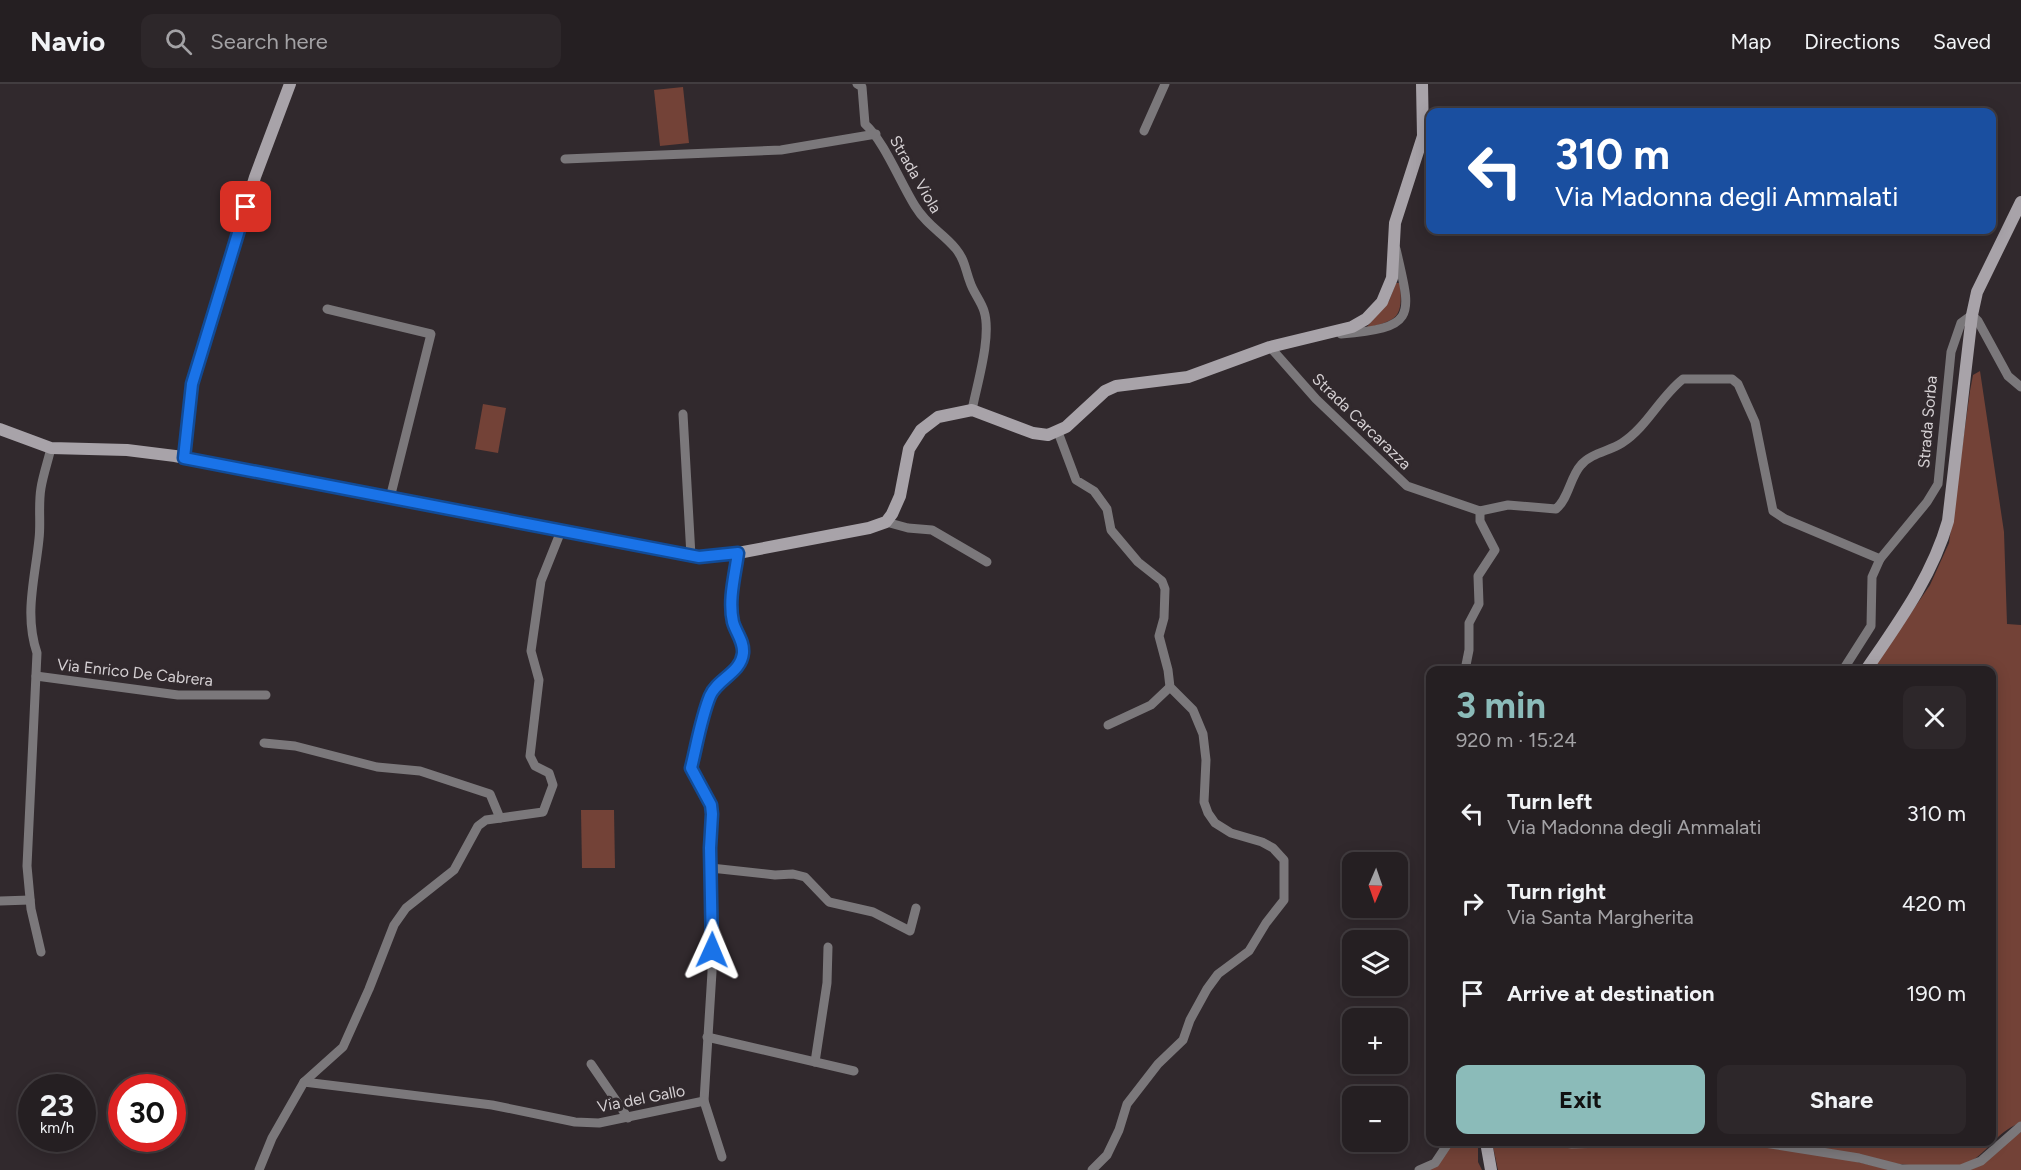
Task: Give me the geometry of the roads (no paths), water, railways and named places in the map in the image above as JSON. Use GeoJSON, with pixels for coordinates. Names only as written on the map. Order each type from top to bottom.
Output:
{"type":"FeatureCollection","features":[{"type":"Feature","properties":{"kind":"street"},"geometry":{"type":"LineString","coordinates":[[184,458],[192,384],[255,177],[290,84]]}},
{"type":"Feature","properties":{"kind":"street","name":"Strada Viola"},"geometry":{"type":"LineString","coordinates":[[857,84],[862,87],[865,124],[876,134],[896,175],[931,229],[955,247],[966,263],[969,280],[984,310],[986,334],[972,410]]}},
{"type":"Feature","properties":{"kind":"street"},"geometry":{"type":"LineString","coordinates":[[1144,131],[1165,84]]}},
{"type":"Feature","properties":{"kind":"street"},"geometry":{"type":"LineString","coordinates":[[886,522],[900,496],[906,459],[914,438],[938,417],[972,410],[1041,435],[1058,432],[1105,391],[1116,386],[1188,377],[1270,347],[1327,335],[1352,327],[1366,319],[1382,302],[1392,278],[1398,211],[1423,136],[1422,84]]}},
{"type":"Feature","properties":{"kind":"street"},"geometry":{"type":"LineString","coordinates":[[566,159],[781,150],[876,134]]}},
{"type":"Feature","properties":{"kind":"street","name":"Strada Sorba"},"geometry":{"type":"LineString","coordinates":[[1846,666],[1871,626],[1872,577],[1880,559],[1928,502],[1938,484],[1951,352],[1961,323],[1972,315],[1977,292],[2020,204]]}},
{"type":"Feature","properties":{"kind":"street"},"geometry":{"type":"LineString","coordinates":[[1327,335],[1384,329],[1397,323],[1402,317],[1406,309],[1407,285],[1394,240]]}},
{"type":"Feature","properties":{"kind":"street"},"geometry":{"type":"LineString","coordinates":[[327,309],[431,334],[390,498]]}},
{"type":"Feature","properties":{"kind":"street"},"geometry":{"type":"LineString","coordinates":[[1972,315],[1978,321],[2008,376],[2021,387]]}},
{"type":"Feature","properties":{"kind":"street"},"geometry":{"type":"LineString","coordinates":[[1869,666],[1931,570],[1942,542],[1948,521],[1972,315]]}},
{"type":"Feature","properties":{"kind":"street","name":"Strada Carcarazza"},"geometry":{"type":"LineString","coordinates":[[1270,347],[1316,399],[1407,486],[1480,511],[1508,506],[1556,509],[1562,503],[1573,475],[1582,463],[1620,445],[1631,436],[1683,379],[1732,379],[1738,384],[1755,422],[1773,511],[1778,516],[1880,559]]}},
{"type":"Feature","properties":{"kind":"street"},"geometry":{"type":"LineString","coordinates":[[683,414],[691,556]]}},
{"type":"Feature","properties":{"kind":"street"},"geometry":{"type":"LineString","coordinates":[[0,429],[51,448],[127,450],[184,458],[691,556],[708,558],[738,553],[869,528],[886,522],[908,528],[932,530],[987,562]]}},
{"type":"Feature","properties":{"kind":"street"},"geometry":{"type":"LineString","coordinates":[[1058,432],[1076,480],[1094,491],[1107,509],[1111,530],[1138,562],[1162,581],[1165,589],[1164,618],[1159,636],[1170,687],[1193,710],[1203,734],[1206,760],[1204,802],[1208,813],[1223,828],[1247,840],[1262,842],[1273,848],[1284,860],[1284,900],[1266,922],[1249,951],[1218,974],[1207,989],[1190,1020],[1184,1040],[1158,1064],[1127,1104],[1119,1130],[1107,1155],[1092,1170]]}},
{"type":"Feature","properties":{"kind":"street"},"geometry":{"type":"LineString","coordinates":[[41,952],[36,941],[30,900],[27,819],[37,653],[31,636],[30,611],[32,576],[39,540],[40,490],[51,448]]}},
{"type":"Feature","properties":{"kind":"street"},"geometry":{"type":"LineString","coordinates":[[1466,666],[1469,650],[1469,623],[1479,604],[1478,576],[1495,550],[1480,521],[1480,511]]}},
{"type":"Feature","properties":{"kind":"street"},"geometry":{"type":"LineString","coordinates":[[259,1170],[272,1138],[304,1082],[343,1047],[394,925],[406,908],[454,870],[478,826],[500,818],[543,812],[553,785],[549,773],[535,766],[530,756],[539,680],[531,651],[541,581],[561,531]]}},
{"type":"Feature","properties":{"kind":"street","name":"Via del Gallo"},"geometry":{"type":"LineString","coordinates":[[304,1082],[492,1106],[575,1122],[599,1123],[704,1101],[713,939],[711,805],[691,768],[710,694],[737,668],[743,653],[742,641],[733,622],[732,601],[738,553]]}},
{"type":"Feature","properties":{"kind":"street","name":"Via Enrico De Cabrera"},"geometry":{"type":"LineString","coordinates":[[36,676],[178,694],[266,695]]}},
{"type":"Feature","properties":{"kind":"street"},"geometry":{"type":"LineString","coordinates":[[1108,725],[1151,705],[1170,687]]}},
{"type":"Feature","properties":{"kind":"street"},"geometry":{"type":"LineString","coordinates":[[264,743],[295,747],[377,767],[420,771],[490,794],[500,818]]}},
{"type":"Feature","properties":{"kind":"street"},"geometry":{"type":"LineString","coordinates":[[711,868],[775,875],[793,874],[805,877],[829,902],[873,912],[910,931],[916,908]]}},
{"type":"Feature","properties":{"kind":"street"},"geometry":{"type":"LineString","coordinates":[[0,902],[30,900]]}},
{"type":"Feature","properties":{"kind":"street"},"geometry":{"type":"LineString","coordinates":[[815,1062],[827,983],[828,947]]}},
{"type":"Feature","properties":{"kind":"street"},"geometry":{"type":"LineString","coordinates":[[707,1037],[854,1071]]}},
{"type":"Feature","properties":{"kind":"street"},"geometry":{"type":"LineString","coordinates":[[591,1065],[628,1118]]}},
{"type":"Feature","properties":{"kind":"street"},"geometry":{"type":"LineString","coordinates":[[704,1101],[722,1157]]}},
{"type":"Feature","properties":{"kind":"street"},"geometry":{"type":"LineString","coordinates":[[1783,1146],[1859,1158],[1902,1170],[1961,1168],[1981,1161],[2021,1126]]}},
{"type":"Feature","properties":{"kind":"street"},"geometry":{"type":"LineString","coordinates":[[1419,1170],[1435,1163],[1446,1146]]}},
{"type":"Feature","properties":{"kind":"street"},"geometry":{"type":"LineString","coordinates":[[1487,1146],[1491,1170]]}}]}
